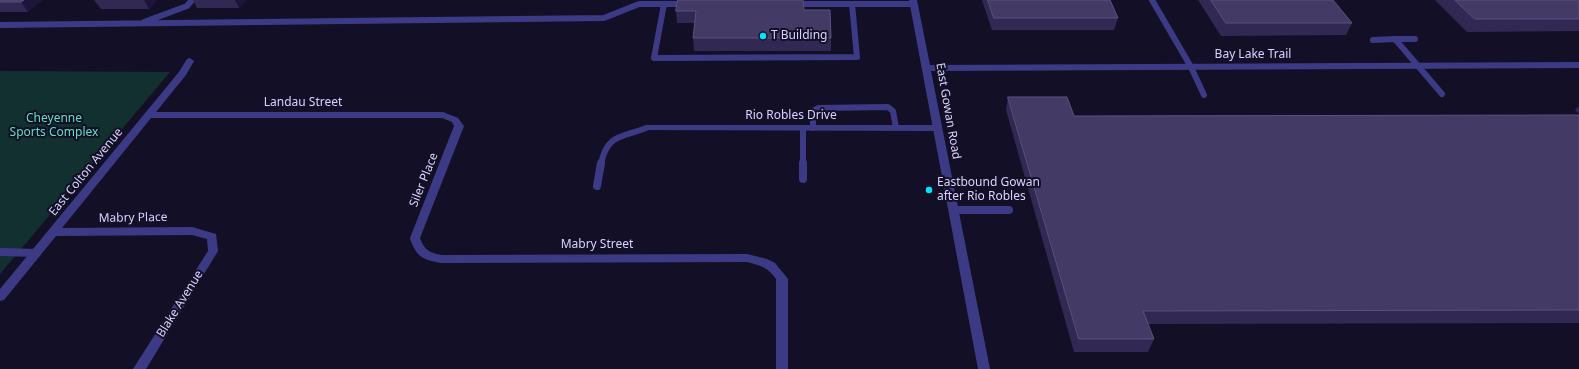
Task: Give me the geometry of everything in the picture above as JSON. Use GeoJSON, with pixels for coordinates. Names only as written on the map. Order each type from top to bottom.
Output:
{"type":"FeatureCollection","features":[{"type":"Feature","properties":{"kind":"street","name":"East Gowan Road"},"geometry":{"type":"LineString","coordinates":[[913,2],[927,68],[936,128],[984,369]]}},
{"type":"Feature","properties":{"kind":"street","name":"East Colton Avenue"},"geometry":{"type":"LineString","coordinates":[[0,298],[184,73],[190,61]]}},
{"type":"Feature","properties":{"kind":"street","name":"Bay Lake Trail"},"geometry":{"type":"LineString","coordinates":[[927,68],[1579,65]]}},
{"type":"Feature","properties":{"kind":"street","name":"Landau Street"},"geometry":{"type":"LineString","coordinates":[[149,115],[443,115],[455,120]]}},
{"type":"Feature","properties":{"kind":"street","name":"Siler Place"},"geometry":{"type":"LineString","coordinates":[[419,249],[415,238],[452,147],[459,126],[455,120]]}},
{"type":"Feature","properties":{"kind":"street","name":"Rio Robles Drive"},"geometry":{"type":"LineString","coordinates":[[646,128],[936,128]]}},
{"type":"Feature","properties":{"kind":"street","name":"Mabry Place"},"geometry":{"type":"LineString","coordinates":[[54,232],[192,230],[212,237]]}},
{"type":"Feature","properties":{"kind":"street","name":"Blake Avenue"},"geometry":{"type":"LineString","coordinates":[[139,369],[213,251],[212,237]]}},
{"type":"Feature","properties":{"kind":"street","name":"Mabry Street"},"geometry":{"type":"LineString","coordinates":[[419,249],[426,256],[442,259],[747,258],[764,262],[776,269],[782,279],[782,369]]}},
{"type":"Feature","properties":{"kind":"lane"},"geometry":{"type":"LineString","coordinates":[[138,24],[187,6],[192,0]]}},
{"type":"Feature","properties":{"kind":"lane"},"geometry":{"type":"LineString","coordinates":[[1152,0],[1204,95]]}},
{"type":"Feature","properties":{"kind":"lane"},"geometry":{"type":"LineString","coordinates":[[791,4],[799,2],[852,4],[913,2]]}},
{"type":"Feature","properties":{"kind":"lane"},"geometry":{"type":"LineString","coordinates":[[664,4],[654,58],[857,57],[852,4]]}},
{"type":"Feature","properties":{"kind":"lane"},"geometry":{"type":"LineString","coordinates":[[0,25],[604,18],[616,15],[634,5],[694,4]]}},
{"type":"Feature","properties":{"kind":"lane"},"geometry":{"type":"LineString","coordinates":[[1395,39],[1442,94]]}},
{"type":"Feature","properties":{"kind":"lane"},"geometry":{"type":"LineString","coordinates":[[1373,40],[1415,40]]}},
{"type":"Feature","properties":{"kind":"lane"},"geometry":{"type":"LineString","coordinates":[[813,128],[813,111],[818,108],[880,107],[888,107],[893,111],[896,128]]}},
{"type":"Feature","properties":{"kind":"lane"},"geometry":{"type":"LineString","coordinates":[[597,186],[604,151],[608,145],[615,140],[646,128]]}},
{"type":"Feature","properties":{"kind":"lane"},"geometry":{"type":"LineString","coordinates":[[802,128],[803,179]]}},
{"type":"Feature","properties":{"kind":"lane"},"geometry":{"type":"LineString","coordinates":[[953,210],[1009,210]]}},
{"type":"Feature","properties":{"kind":"lane"},"geometry":{"type":"LineString","coordinates":[[0,252],[37,253]]}},
{"type":"Feature","properties":{"kind":"green space","name":"Cheyenne Sports Complex"},"geometry":{"type":"Polygon","coordinates":[[[0,71],[170,72],[0,274],[0,71]]]}},
{"type":"Feature","properties":{"kind":"building"},"geometry":{"type":"Polygon","coordinates":[[[0,0],[24,0],[21,2],[0,2],[0,0]]]}},
{"type":"Feature","properties":{"kind":"building","name":"T Building"},"geometry":{"type":"Polygon","coordinates":[[[678,0],[803,0],[804,10],[830,10],[831,38],[693,38],[696,11],[676,11],[678,0]]]}},
{"type":"Feature","properties":{"kind":"building"},"geometry":{"type":"Polygon","coordinates":[[[988,0],[1110,0],[1118,18],[994,18],[988,0]]]}},
{"type":"Feature","properties":{"kind":"building"},"geometry":{"type":"Polygon","coordinates":[[[1211,0],[1333,0],[1352,23],[1226,23],[1211,0]]]}},
{"type":"Feature","properties":{"kind":"building"},"geometry":{"type":"Polygon","coordinates":[[[1455,0],[1579,0],[1579,19],[1475,19],[1455,0]]]}},
{"type":"Feature","properties":{"kind":"building"},"geometry":{"type":"Polygon","coordinates":[[[1008,97],[1067,97],[1074,116],[1579,115],[1579,310],[1143,311],[1154,339],[1079,339],[1008,97]]]}},
{"type":"Feature","properties":{"kind":"place","name":"T Building"},"geometry":{"type":"Point","coordinates":[763,36]}},
{"type":"Feature","properties":{"kind":"place","name":"Eastbound Gowan after Rio Robles"},"geometry":{"type":"Point","coordinates":[929,190]}}]}
